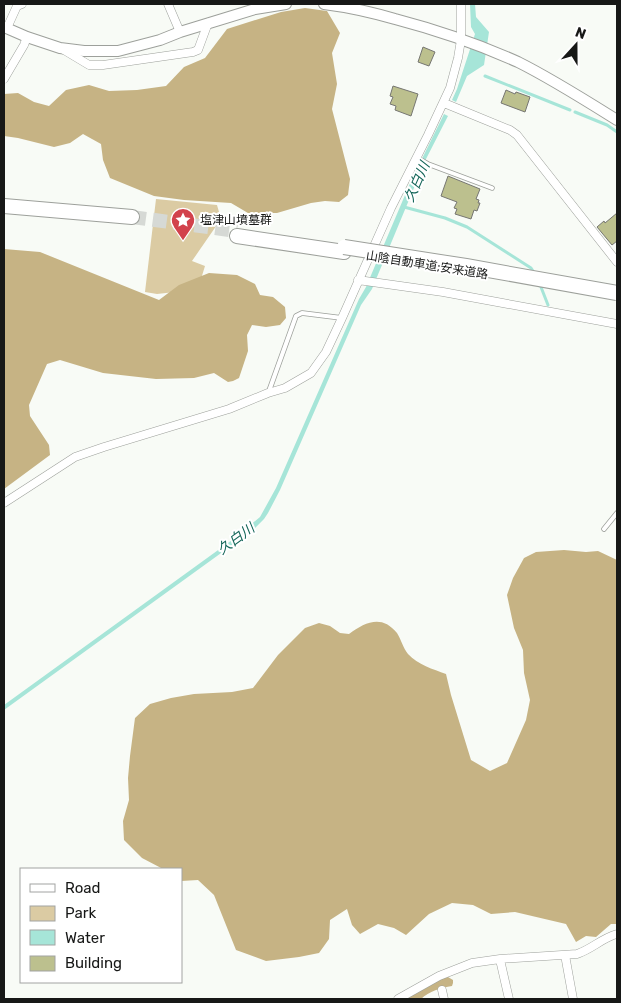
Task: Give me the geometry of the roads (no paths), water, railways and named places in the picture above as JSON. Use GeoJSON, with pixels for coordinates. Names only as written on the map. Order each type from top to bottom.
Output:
{"type":"FeatureCollection","features":[{"type":"Feature","properties":{"kind":"highway"},"geometry":{"type":"LineString","coordinates":[[4,206],[132,220],[4,212]]}},
{"type":"Feature","properties":{"kind":"highway","name":"山陰自動車道;安来道路"},"geometry":{"type":"LineString","coordinates":[[237,234],[466,266],[617,293]]}},
{"type":"Feature","properties":{"kind":"highway","name":"山陰自動車道;安来道路"},"geometry":{"type":"LineString","coordinates":[[344,249],[617,298]]}},
{"type":"Feature","properties":{"kind":"street"},"geometry":{"type":"LineString","coordinates":[[22,4],[18,6],[5,28],[60,48],[90,65],[194,52],[198,50],[208,23]]}},
{"type":"Feature","properties":{"kind":"street"},"geometry":{"type":"LineString","coordinates":[[168,4],[180,32]]}},
{"type":"Feature","properties":{"kind":"street"},"geometry":{"type":"LineString","coordinates":[[60,48],[118,52],[255,9],[286,4]]}},
{"type":"Feature","properties":{"kind":"street"},"geometry":{"type":"LineString","coordinates":[[324,4],[346,6],[376,14],[426,28],[486,49],[541,75],[617,120]]}},
{"type":"Feature","properties":{"kind":"street"},"geometry":{"type":"LineString","coordinates":[[4,503],[75,457],[89,451],[229,409],[285,388],[311,373],[326,352],[391,208],[418,158],[444,103],[465,41],[461,4]]}},
{"type":"Feature","properties":{"kind":"street"},"geometry":{"type":"LineString","coordinates":[[4,79],[27,37]]}},
{"type":"Feature","properties":{"kind":"street"},"geometry":{"type":"LineString","coordinates":[[444,103],[510,130],[517,135],[616,257]]}},
{"type":"Feature","properties":{"kind":"street"},"geometry":{"type":"LineString","coordinates":[[358,280],[443,292],[617,324]]}},
{"type":"Feature","properties":{"kind":"street"},"geometry":{"type":"LineString","coordinates":[[398,999],[439,976],[472,964],[500,959],[577,954],[617,934]]}},
{"type":"Feature","properties":{"kind":"street"},"geometry":{"type":"LineString","coordinates":[[565,956],[573,999]]}},
{"type":"Feature","properties":{"kind":"street"},"geometry":{"type":"LineString","coordinates":[[502,964],[508,999]]}},
{"type":"Feature","properties":{"kind":"street"},"geometry":{"type":"LineString","coordinates":[[442,990],[444,999]]}},
{"type":"Feature","properties":{"kind":"lane"},"geometry":{"type":"LineString","coordinates":[[418,158],[428,164],[492,188]]}},
{"type":"Feature","properties":{"kind":"lane"},"geometry":{"type":"LineString","coordinates":[[268,393],[296,316],[302,313],[342,318]]}},
{"type":"Feature","properties":{"kind":"lane"},"geometry":{"type":"LineString","coordinates":[[604,529],[617,513]]}},
{"type":"Feature","properties":{"kind":"water"},"geometry":{"type":"Polygon","coordinates":[[[470,4],[475,4],[476,17],[489,32],[484,65],[467,76],[456,102],[452,100],[475,34],[471,27],[470,4]]]}},
{"type":"Feature","properties":{"kind":"water","name":"久白川"},"geometry":{"type":"Polygon","coordinates":[[[444,114],[448,116],[426,159],[372,289],[361,305],[280,490],[264,519],[235,543],[4,710],[4,705],[232,540],[260,517],[276,488],[411,181],[444,114]]]}},
{"type":"Feature","properties":{"kind":"waterway"},"geometry":{"type":"LineString","coordinates":[[485,76],[570,110]]}},
{"type":"Feature","properties":{"kind":"waterway"},"geometry":{"type":"LineString","coordinates":[[575,112],[607,125],[617,132]]}},
{"type":"Feature","properties":{"kind":"waterway","name":"久白川"},"geometry":{"type":"LineString","coordinates":[[404,207],[445,218],[467,227],[531,268],[535,274]]}},
{"type":"Feature","properties":{"kind":"waterway"},"geometry":{"type":"LineString","coordinates":[[539,282],[548,305]]}},
{"type":"Feature","properties":{"kind":"tunnel"},"geometry":{"type":"LineString","coordinates":[[132,217],[237,231]]}},
{"type":"Feature","properties":{"kind":"place","name":"塩津山墳墓群"},"geometry":{"type":"Point","coordinates":[183,241]}}]}
